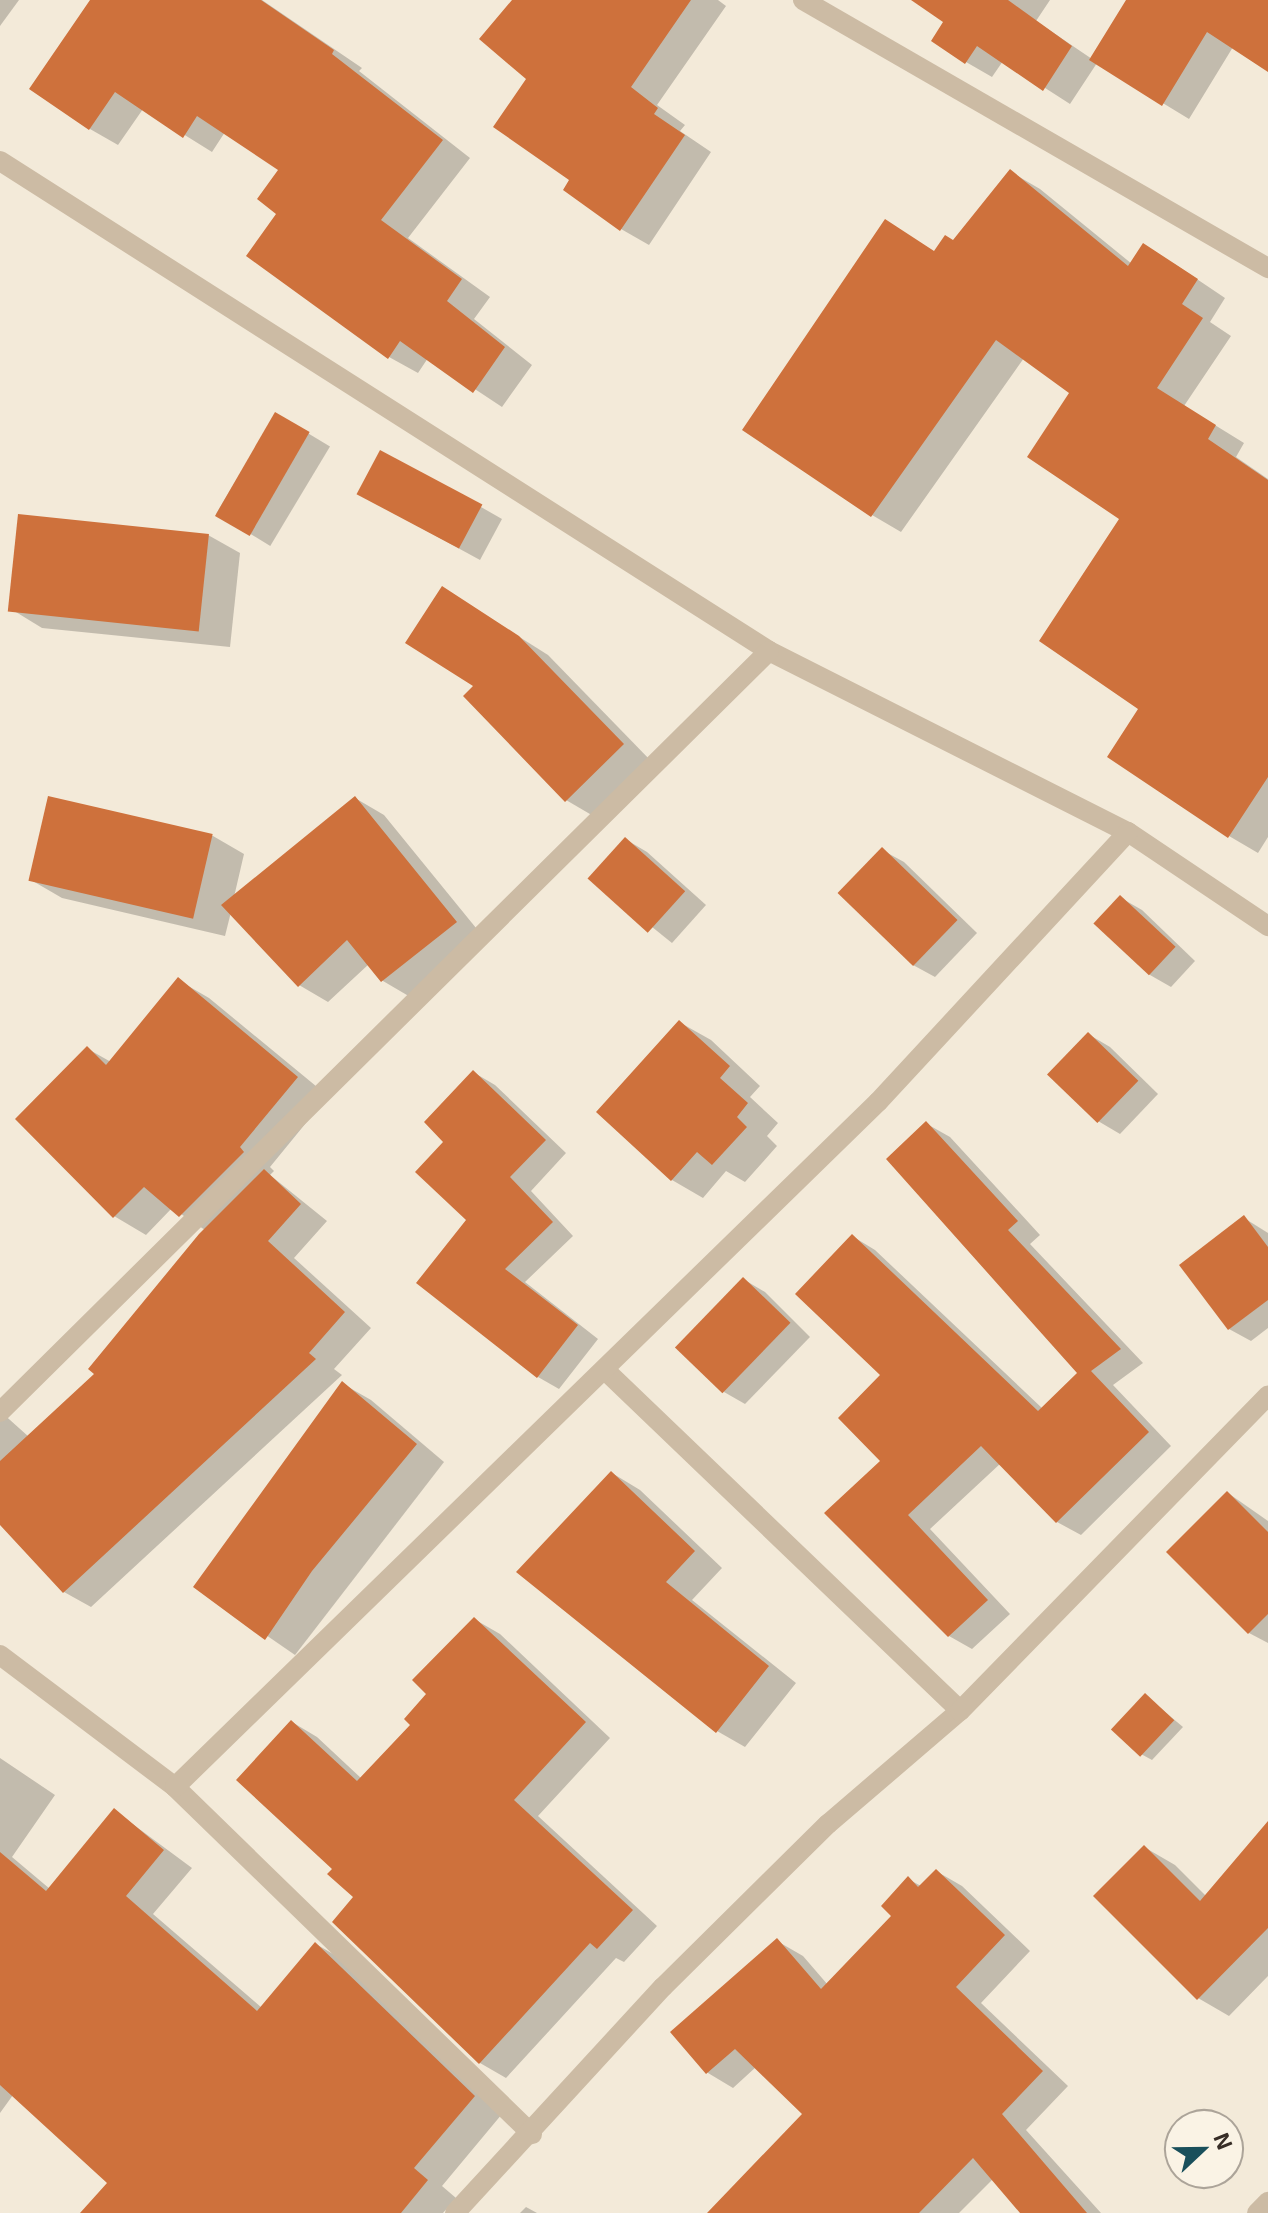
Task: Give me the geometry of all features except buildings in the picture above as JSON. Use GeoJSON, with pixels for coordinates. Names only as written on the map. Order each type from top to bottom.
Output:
{"type":"FeatureCollection","features":[{"type":"Feature","properties":{"kind":"street"},"geometry":{"type":"LineString","coordinates":[[803,0],[1268,268]]}},
{"type":"Feature","properties":{"kind":"street"},"geometry":{"type":"LineString","coordinates":[[0,161],[769,651],[1128,832],[1268,926]]}},
{"type":"Feature","properties":{"kind":"street"},"geometry":{"type":"LineString","coordinates":[[0,1412],[769,651]]}},
{"type":"Feature","properties":{"kind":"street"},"geometry":{"type":"LineString","coordinates":[[175,1787],[878,1102],[1128,832]]}},
{"type":"Feature","properties":{"kind":"street"},"geometry":{"type":"LineString","coordinates":[[605,1370],[960,1711]]}},
{"type":"Feature","properties":{"kind":"street"},"geometry":{"type":"LineString","coordinates":[[455,2213],[532,2134],[674,1976],[828,1824],[960,1711],[1268,1395]]}},
{"type":"Feature","properties":{"kind":"street"},"geometry":{"type":"LineString","coordinates":[[0,1655],[175,1787],[532,2134]]}},
{"type":"Feature","properties":{"kind":"street"},"geometry":{"type":"LineString","coordinates":[[1257,2213],[1268,2202]]}}]}
